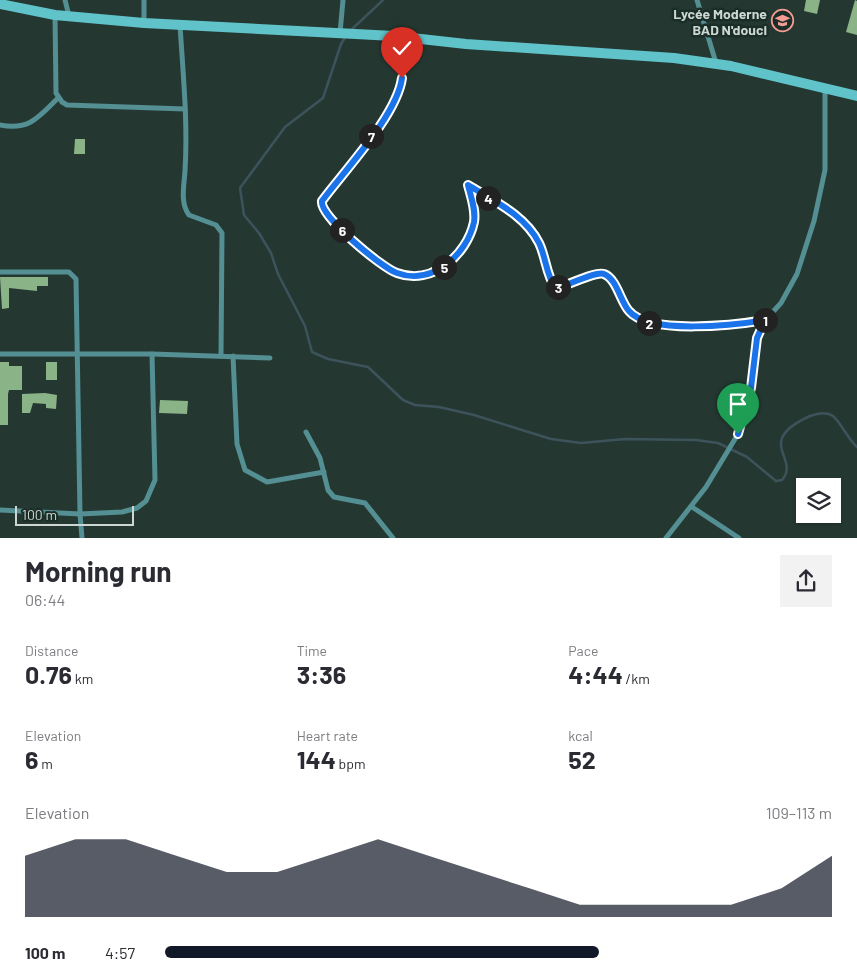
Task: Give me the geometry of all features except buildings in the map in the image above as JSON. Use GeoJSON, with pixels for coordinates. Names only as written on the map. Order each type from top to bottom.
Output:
{"type":"FeatureCollection","features":[{"type":"Feature","properties":{"kind":"street"},"geometry":{"type":"LineString","coordinates":[[65,0],[69,16]]}},
{"type":"Feature","properties":{"kind":"street"},"geometry":{"type":"LineString","coordinates":[[144,0],[144,23]]}},
{"type":"Feature","properties":{"kind":"street"},"geometry":{"type":"LineString","coordinates":[[340,33],[343,0]]}},
{"type":"Feature","properties":{"kind":"street"},"geometry":{"type":"LineString","coordinates":[[697,0],[716,64]]}},
{"type":"Feature","properties":{"kind":"street"},"geometry":{"type":"LineString","coordinates":[[0,4],[55,15],[144,23],[394,36],[716,64],[857,96]]}},
{"type":"Feature","properties":{"kind":"street"},"geometry":{"type":"LineString","coordinates":[[0,125],[13,128],[32,123],[58,98],[55,15]]}},
{"type":"Feature","properties":{"kind":"street"},"geometry":{"type":"LineString","coordinates":[[180,25],[185,109],[185,210],[189,216],[216,225],[222,233],[221,356]]}},
{"type":"Feature","properties":{"kind":"street"},"geometry":{"type":"LineString","coordinates":[[394,36],[402,78],[396,98],[321,204],[332,220],[379,262],[398,274],[408,275],[430,273],[454,260],[469,238],[474,221],[474,208],[468,185],[516,215],[527,227],[540,245],[555,287],[561,287],[597,273],[605,274],[611,279],[628,311],[634,316],[652,324],[724,326],[765,320]]}},
{"type":"Feature","properties":{"kind":"street"},"geometry":{"type":"LineString","coordinates":[[666,538],[692,507],[721,465],[738,434],[751,388],[757,338],[765,320],[781,303],[797,274],[814,221],[825,170],[825,88]]}},
{"type":"Feature","properties":{"kind":"street"},"geometry":{"type":"LineString","coordinates":[[58,98],[68,105],[185,109]]}},
{"type":"Feature","properties":{"kind":"street"},"geometry":{"type":"LineString","coordinates":[[0,272],[69,272],[76,279],[82,538]]}},
{"type":"Feature","properties":{"kind":"street"},"geometry":{"type":"LineString","coordinates":[[0,354],[152,354],[270,358]]}},
{"type":"Feature","properties":{"kind":"street"},"geometry":{"type":"LineString","coordinates":[[0,510],[80,514],[122,512],[137,508],[146,501],[155,480],[152,354]]}},
{"type":"Feature","properties":{"kind":"street"},"geometry":{"type":"LineString","coordinates":[[233,356],[236,444],[245,470],[266,482],[324,472]]}},
{"type":"Feature","properties":{"kind":"street"},"geometry":{"type":"LineString","coordinates":[[306,432],[320,458],[328,490],[334,496],[365,503],[393,538]]}},
{"type":"Feature","properties":{"kind":"street"},"geometry":{"type":"LineString","coordinates":[[692,507],[739,538]]}},
{"type":"Feature","properties":{"kind":"waterway"},"geometry":{"type":"LineString","coordinates":[[350,31],[383,0]]}},
{"type":"Feature","properties":{"kind":"waterway"},"geometry":{"type":"LineString","coordinates":[[346,36],[341,44],[323,98],[285,127],[240,188],[244,215],[259,233],[271,253],[278,274],[305,326],[312,352],[328,359],[368,367],[403,400],[415,405],[439,407],[474,415],[551,439],[581,443],[625,439],[696,440],[718,443],[747,457],[776,481],[782,480],[786,472],[781,442],[784,434],[793,425],[810,416],[822,413],[828,413],[833,416],[857,447]]}},
{"type":"Feature","properties":{"kind":"place","name":"Lycée Moderne BAD N'douci"},"geometry":{"type":"Point","coordinates":[783,21]}},
{"type":"Feature","properties":{"kind":"route"},"geometry":{"type":"LineString","coordinates":[[402,78],[400,89],[386,115],[322,201],[322,207],[332,220],[365,252],[385,267],[398,274],[418,275],[430,273],[454,260],[469,238],[474,221],[474,208],[468,185],[516,215],[527,227],[540,245],[555,287],[561,287],[601,272],[609,276],[628,311],[643,321],[652,324],[724,326],[765,320],[760,326],[757,338],[751,388],[745,416],[738,434]]}}]}
